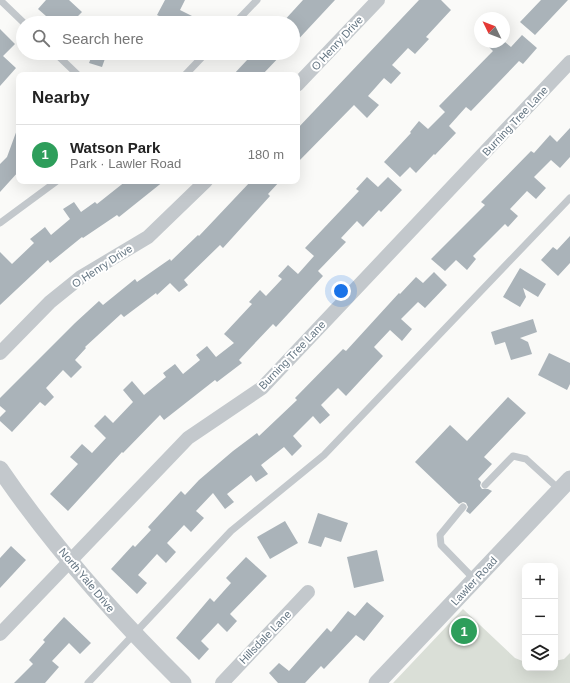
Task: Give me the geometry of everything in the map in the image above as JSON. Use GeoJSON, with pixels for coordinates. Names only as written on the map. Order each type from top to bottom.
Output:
{"type":"FeatureCollection","features":[{"type":"Feature","properties":{"kind":"street","name":"O Henry Drive"},"geometry":{"type":"LineString","coordinates":[[300,82],[378,0]]}},
{"type":"Feature","properties":{"kind":"street","name":"Burning Tree Lane"},"geometry":{"type":"LineString","coordinates":[[0,634],[188,438],[262,388],[570,62]]}},
{"type":"Feature","properties":{"kind":"street","name":"O Henry Drive"},"geometry":{"type":"LineString","coordinates":[[0,353],[50,302],[81,277],[148,236],[203,184]]}},
{"type":"Feature","properties":{"kind":"street","name":"North Yale Drive"},"geometry":{"type":"LineString","coordinates":[[0,469],[18,496],[70,561],[134,635],[183,683]]}},
{"type":"Feature","properties":{"kind":"street","name":"Lawler Road"},"geometry":{"type":"LineString","coordinates":[[377,683],[476,580],[565,484]]}},
{"type":"Feature","properties":{"kind":"street","name":"Hillsdale Lane"},"geometry":{"type":"LineString","coordinates":[[222,683],[308,592]]}},
{"type":"Feature","properties":{"kind":"lane"},"geometry":{"type":"LineString","coordinates":[[0,0],[17,16]]}},
{"type":"Feature","properties":{"kind":"lane"},"geometry":{"type":"LineString","coordinates":[[242,16],[257,0]]}},
{"type":"Feature","properties":{"kind":"lane"},"geometry":{"type":"LineString","coordinates":[[62,60],[75,72]]}},
{"type":"Feature","properties":{"kind":"lane"},"geometry":{"type":"LineString","coordinates":[[188,72],[199,60]]}},
{"type":"Feature","properties":{"kind":"lane"},"geometry":{"type":"LineString","coordinates":[[0,223],[53,184]]}},
{"type":"Feature","properties":{"kind":"lane"},"geometry":{"type":"LineString","coordinates":[[88,683],[231,531],[324,455],[570,198]]}},
{"type":"Feature","properties":{"kind":"lane"},"geometry":{"type":"LineString","coordinates":[[485,485],[513,456],[526,458],[565,484]]}},
{"type":"Feature","properties":{"kind":"lane"},"geometry":{"type":"LineString","coordinates":[[463,508],[440,535],[441,545],[476,580]]}},
{"type":"Feature","properties":{"kind":"shaded area"},"geometry":{"type":"Polygon","coordinates":[[[463,609],[515,658],[522,661],[522,671],[558,671],[558,660],[564,659],[570,653],[570,683],[393,683],[463,609]]]}},
{"type":"Feature","properties":{"kind":"building"},"geometry":{"type":"Polygon","coordinates":[[[46,0],[69,0],[82,12],[78,16],[46,16],[38,9],[46,0]]]}},
{"type":"Feature","properties":{"kind":"building"},"geometry":{"type":"Polygon","coordinates":[[[165,0],[185,0],[180,10],[192,16],[159,16],[157,15],[165,0]]]}},
{"type":"Feature","properties":{"kind":"building"},"geometry":{"type":"Polygon","coordinates":[[[303,0],[335,0],[300,38],[300,16],[288,16],[303,0]]]}},
{"type":"Feature","properties":{"kind":"building"},"geometry":{"type":"Polygon","coordinates":[[[419,0],[441,0],[451,10],[426,37],[429,39],[415,54],[408,48],[392,65],[401,73],[391,84],[384,78],[368,96],[379,105],[367,118],[354,105],[300,160],[300,126],[419,0]]]}},
{"type":"Feature","properties":{"kind":"building"},"geometry":{"type":"Polygon","coordinates":[[[541,0],[568,0],[535,35],[520,22],[541,0]]]}},
{"type":"Feature","properties":{"kind":"building"},"geometry":{"type":"Polygon","coordinates":[[[0,29],[15,44],[3,56],[16,68],[0,86],[0,29]]]}},
{"type":"Feature","properties":{"kind":"building"},"geometry":{"type":"Polygon","coordinates":[[[522,35],[537,48],[523,64],[519,61],[471,111],[466,107],[449,126],[456,133],[416,173],[410,167],[400,177],[384,162],[411,133],[410,132],[419,121],[428,129],[445,112],[439,106],[493,51],[490,48],[511,47],[522,35]]]}},
{"type":"Feature","properties":{"kind":"building"},"geometry":{"type":"Polygon","coordinates":[[[90,60],[104,60],[102,67],[89,63],[90,60]]]}},
{"type":"Feature","properties":{"kind":"building"},"geometry":{"type":"Polygon","coordinates":[[[247,60],[276,60],[265,72],[236,72],[247,60]]]}},
{"type":"Feature","properties":{"kind":"building"},"geometry":{"type":"Polygon","coordinates":[[[570,128],[570,157],[560,168],[551,160],[534,177],[546,188],[536,199],[527,191],[510,209],[518,216],[508,227],[505,224],[473,256],[476,259],[467,270],[456,260],[445,271],[431,259],[485,205],[481,202],[531,151],[534,153],[550,135],[557,142],[570,128]]]}},
{"type":"Feature","properties":{"kind":"building"},"geometry":{"type":"Polygon","coordinates":[[[16,132],[16,174],[0,192],[0,164],[7,157],[16,132]]]}},
{"type":"Feature","properties":{"kind":"building"},"geometry":{"type":"Polygon","coordinates":[[[367,177],[378,187],[388,177],[402,190],[381,212],[379,210],[363,227],[357,221],[341,238],[346,242],[318,271],[323,276],[276,327],[273,324],[239,360],[242,363],[217,382],[215,380],[164,420],[160,415],[123,453],[122,452],[68,511],[50,494],[78,464],[70,457],[82,444],[92,453],[106,438],[94,426],[105,415],[113,423],[133,402],[123,390],[132,381],[144,395],[166,377],[163,373],[175,364],[183,374],[200,360],[196,355],[207,346],[216,357],[234,343],[224,334],[252,304],[249,302],[260,290],[266,296],[282,279],[278,276],[288,265],[298,274],[314,256],[305,248],[359,191],[356,189],[367,177]]]}},
{"type":"Feature","properties":{"kind":"building"},"geometry":{"type":"Polygon","coordinates":[[[122,184],[160,184],[119,217],[117,215],[83,238],[82,237],[50,263],[48,260],[0,305],[0,252],[12,264],[34,243],[30,239],[45,227],[51,235],[70,219],[63,209],[74,202],[81,212],[95,202],[97,204],[122,184]]]}},
{"type":"Feature","properties":{"kind":"building"},"geometry":{"type":"Polygon","coordinates":[[[248,184],[277,184],[268,194],[270,196],[223,248],[220,245],[184,280],[188,285],[179,292],[170,283],[157,295],[156,293],[124,317],[121,314],[85,347],[86,348],[75,360],[82,367],[71,378],[63,370],[46,388],[54,397],[45,406],[40,402],[12,432],[0,421],[0,417],[6,411],[0,406],[0,398],[75,323],[99,301],[103,305],[135,279],[137,282],[170,259],[171,261],[198,235],[199,236],[248,184]]]}},
{"type":"Feature","properties":{"kind":"building"},"geometry":{"type":"Polygon","coordinates":[[[570,236],[570,263],[558,276],[541,260],[553,247],[557,250],[570,236]]]}},
{"type":"Feature","properties":{"kind":"building"},"geometry":{"type":"Polygon","coordinates":[[[520,268],[546,284],[538,297],[523,288],[526,297],[520,307],[503,297],[520,268]]]}},
{"type":"Feature","properties":{"kind":"building"},"geometry":{"type":"Polygon","coordinates":[[[434,272],[447,285],[425,308],[418,302],[401,319],[412,329],[402,341],[390,330],[374,347],[383,356],[346,396],[338,388],[321,405],[330,415],[320,424],[313,416],[293,436],[302,446],[292,456],[284,447],[261,465],[268,474],[256,482],[251,475],[227,494],[234,502],[225,509],[213,493],[196,511],[204,518],[191,532],[184,525],[167,543],[176,552],[166,563],[157,554],[138,575],[147,583],[137,594],[111,569],[133,545],[135,547],[151,530],[148,527],[181,491],[185,495],[199,480],[233,451],[257,433],[259,436],[297,400],[295,398],[343,349],[346,351],[399,293],[400,294],[416,277],[423,283],[434,272]]]}},
{"type":"Feature","properties":{"kind":"building"},"geometry":{"type":"Polygon","coordinates":[[[533,319],[537,332],[520,338],[528,342],[532,354],[511,360],[505,342],[495,345],[491,332],[533,319]]]}},
{"type":"Feature","properties":{"kind":"building"},"geometry":{"type":"Polygon","coordinates":[[[549,353],[570,363],[570,384],[567,390],[538,375],[549,353]]]}},
{"type":"Feature","properties":{"kind":"building"},"geometry":{"type":"Polygon","coordinates":[[[508,397],[526,413],[484,457],[492,464],[478,479],[481,482],[480,486],[482,489],[492,491],[470,514],[466,511],[468,507],[466,503],[463,502],[459,504],[415,462],[450,425],[467,441],[508,397]]]}},
{"type":"Feature","properties":{"kind":"building"},"geometry":{"type":"Polygon","coordinates":[[[318,513],[348,523],[341,542],[325,537],[321,547],[308,543],[318,513]]]}},
{"type":"Feature","properties":{"kind":"building"},"geometry":{"type":"Polygon","coordinates":[[[285,521],[298,543],[270,559],[257,537],[285,521]]]}},
{"type":"Feature","properties":{"kind":"building"},"geometry":{"type":"Polygon","coordinates":[[[11,546],[26,560],[0,588],[0,558],[11,546]]]}},
{"type":"Feature","properties":{"kind":"building"},"geometry":{"type":"Polygon","coordinates":[[[377,550],[384,581],[354,588],[347,557],[377,550]]]}},
{"type":"Feature","properties":{"kind":"building"},"geometry":{"type":"Polygon","coordinates":[[[246,557],[267,576],[230,614],[237,621],[227,632],[218,623],[201,641],[209,649],[199,660],[176,638],[210,598],[214,602],[231,583],[226,578],[246,557]]]}},
{"type":"Feature","properties":{"kind":"building"},"geometry":{"type":"Polygon","coordinates":[[[367,602],[384,616],[364,641],[356,635],[324,669],[321,666],[305,683],[278,683],[269,673],[279,663],[289,671],[327,628],[331,632],[348,611],[355,616],[367,602]]]}},
{"type":"Feature","properties":{"kind":"building"},"geometry":{"type":"Polygon","coordinates":[[[64,617],[91,643],[80,654],[69,643],[52,661],[59,667],[45,683],[14,683],[33,664],[29,660],[45,642],[43,640],[64,617]]]}},
{"type":"Feature","properties":{"kind":"place","name":"Watson Park"},"geometry":{"type":"Point","coordinates":[464,631]}}]}
